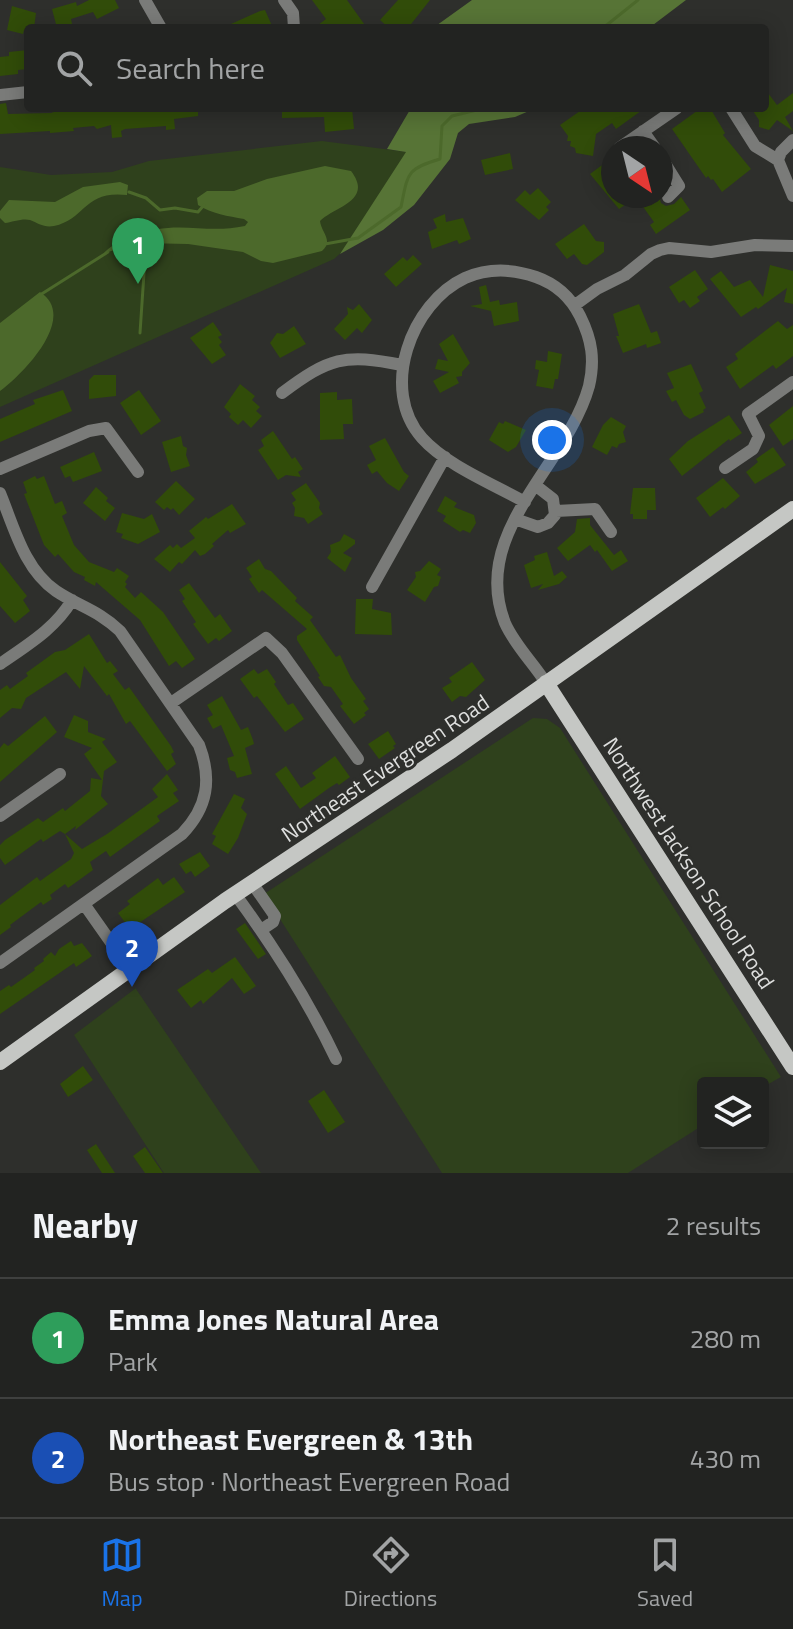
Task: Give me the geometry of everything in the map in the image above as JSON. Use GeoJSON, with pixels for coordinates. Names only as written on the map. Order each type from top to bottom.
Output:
{"type":"FeatureCollection","features":[{"type":"Feature","properties":{"kind":"main road","name":"Northeast Evergreen Road"},"geometry":{"type":"LineString","coordinates":[[0,1062],[235,894],[373,805],[793,509]]}},
{"type":"Feature","properties":{"kind":"main road","name":"Northwest Jackson School Road"},"geometry":{"type":"LineString","coordinates":[[546,683],[793,1067]]}},
{"type":"Feature","properties":{"kind":"street"},"geometry":{"type":"LineString","coordinates":[[145,0],[159,24]]}},
{"type":"Feature","properties":{"kind":"street"},"geometry":{"type":"LineString","coordinates":[[284,0],[293,13],[294,24]]}},
{"type":"Feature","properties":{"kind":"street"},"geometry":{"type":"LineString","coordinates":[[0,95],[24,92]]}},
{"type":"Feature","properties":{"kind":"street"},"geometry":{"type":"LineString","coordinates":[[636,136],[671,112]]}},
{"type":"Feature","properties":{"kind":"street"},"geometry":{"type":"LineString","coordinates":[[734,112],[759,150],[774,156],[793,196]]}},
{"type":"Feature","properties":{"kind":"street"},"geometry":{"type":"LineString","coordinates":[[643,131],[647,136]]}},
{"type":"Feature","properties":{"kind":"street"},"geometry":{"type":"LineString","coordinates":[[774,156],[793,140]]}},
{"type":"Feature","properties":{"kind":"street"},"geometry":{"type":"LineString","coordinates":[[673,176],[679,186],[673,194]]}},
{"type":"Feature","properties":{"kind":"street"},"geometry":{"type":"LineString","coordinates":[[575,305],[660,250],[711,252],[755,245],[793,246]]}},
{"type":"Feature","properties":{"kind":"street"},"geometry":{"type":"LineString","coordinates":[[525,502],[445,457],[422,437],[409,416],[402,391],[402,365],[426,313],[440,295],[465,278],[493,270],[521,272],[560,290],[575,305],[590,336],[594,365],[578,412],[515,519],[505,539],[498,567],[499,597],[506,625],[546,683]]}},
{"type":"Feature","properties":{"kind":"street"},"geometry":{"type":"LineString","coordinates":[[282,393],[316,368],[344,360],[367,358],[402,365]]}},
{"type":"Feature","properties":{"kind":"street"},"geometry":{"type":"LineString","coordinates":[[725,468],[753,449],[759,436],[748,414],[793,382]]}},
{"type":"Feature","properties":{"kind":"street"},"geometry":{"type":"LineString","coordinates":[[0,469],[89,431],[106,428],[138,472]]}},
{"type":"Feature","properties":{"kind":"street"},"geometry":{"type":"LineString","coordinates":[[372,587],[445,457]]}},
{"type":"Feature","properties":{"kind":"street"},"geometry":{"type":"LineString","coordinates":[[535,485],[550,495],[556,511]]}},
{"type":"Feature","properties":{"kind":"street"},"geometry":{"type":"LineString","coordinates":[[0,493],[26,556],[39,575],[55,590],[105,616],[120,631],[199,745],[206,765],[205,798],[190,826],[173,842],[0,963]]}},
{"type":"Feature","properties":{"kind":"street"},"geometry":{"type":"LineString","coordinates":[[556,511],[595,509],[611,532]]}},
{"type":"Feature","properties":{"kind":"street"},"geometry":{"type":"LineString","coordinates":[[515,519],[538,527],[548,523],[556,511]]}},
{"type":"Feature","properties":{"kind":"street"},"geometry":{"type":"LineString","coordinates":[[0,664],[50,628],[72,600]]}},
{"type":"Feature","properties":{"kind":"street"},"geometry":{"type":"LineString","coordinates":[[171,703],[266,638],[282,653],[358,759]]}},
{"type":"Feature","properties":{"kind":"street"},"geometry":{"type":"LineString","coordinates":[[0,816],[60,774]]}},
{"type":"Feature","properties":{"kind":"street"},"geometry":{"type":"LineString","coordinates":[[252,883],[275,916],[273,922],[261,930]]}},
{"type":"Feature","properties":{"kind":"street"},"geometry":{"type":"LineString","coordinates":[[235,894],[313,1012],[336,1059]]}},
{"type":"Feature","properties":{"kind":"street"},"geometry":{"type":"LineString","coordinates":[[84,904],[129,968]]}},
{"type":"Feature","properties":{"kind":"shaded area"},"geometry":{"type":"Polygon","coordinates":[[[472,0],[686,0],[654,24],[439,24],[472,0]]]}},
{"type":"Feature","properties":{"kind":"shaded area"},"geometry":{"type":"Polygon","coordinates":[[[409,112],[527,112],[515,117],[469,124],[458,133],[450,159],[414,205],[383,230],[340,254],[406,152],[387,149],[409,112]]]}},
{"type":"Feature","properties":{"kind":"shaded area"},"geometry":{"type":"Polygon","coordinates":[[[322,141],[407,152],[344,250],[334,259],[0,407],[0,167],[51,175],[112,172],[149,161],[322,141]]]}},
{"type":"Feature","properties":{"kind":"shaded area"},"geometry":{"type":"Polygon","coordinates":[[[325,166],[351,171],[358,190],[349,202],[320,221],[327,240],[322,251],[273,263],[243,252],[188,244],[141,243],[104,253],[113,245],[147,231],[245,226],[248,222],[244,219],[214,213],[198,205],[197,198],[207,191],[234,191],[267,179],[325,166]]]}},
{"type":"Feature","properties":{"kind":"shaded area"},"geometry":{"type":"Polygon","coordinates":[[[120,182],[128,185],[127,195],[102,197],[73,218],[54,226],[27,220],[5,223],[0,218],[0,211],[9,200],[55,202],[83,187],[120,182]]]}},
{"type":"Feature","properties":{"kind":"shaded area"},"geometry":{"type":"Polygon","coordinates":[[[40,292],[50,303],[53,316],[51,330],[33,359],[0,391],[0,323],[40,292]]]}},
{"type":"Feature","properties":{"kind":"shaded area"},"geometry":{"type":"Polygon","coordinates":[[[533,718],[547,719],[560,728],[781,1077],[769,1084],[769,1077],[697,1077],[697,1129],[628,1173],[442,1173],[264,894],[533,718]]]}},
{"type":"Feature","properties":{"kind":"shaded area"},"geometry":{"type":"Polygon","coordinates":[[[136,988],[261,1173],[164,1173],[74,1035],[136,988]]]}},
{"type":"Feature","properties":{"kind":"building"},"geometry":{"type":"Polygon","coordinates":[[[89,0],[115,0],[119,8],[97,19],[93,12],[71,19],[72,24],[56,24],[52,9],[76,2],[77,6],[89,0]]]}},
{"type":"Feature","properties":{"kind":"building"},"geometry":{"type":"Polygon","coordinates":[[[312,0],[347,0],[364,24],[319,24],[326,19],[312,0]]]}},
{"type":"Feature","properties":{"kind":"building"},"geometry":{"type":"Polygon","coordinates":[[[398,0],[430,0],[411,24],[384,24],[380,20],[398,0]]]}},
{"type":"Feature","properties":{"kind":"building"},"geometry":{"type":"Polygon","coordinates":[[[12,6],[36,13],[35,24],[24,24],[23,34],[7,30],[12,6]]]}},
{"type":"Feature","properties":{"kind":"building"},"geometry":{"type":"Polygon","coordinates":[[[265,10],[271,24],[231,24],[265,10]]]}},
{"type":"Feature","properties":{"kind":"building"},"geometry":{"type":"Polygon","coordinates":[[[24,50],[24,69],[18,70],[18,74],[0,76],[0,57],[9,56],[9,52],[24,50]]]}},
{"type":"Feature","properties":{"kind":"building"},"geometry":{"type":"Polygon","coordinates":[[[793,93],[793,111],[785,117],[793,131],[777,120],[769,130],[759,127],[754,112],[769,112],[769,94],[777,105],[793,93]]]}},
{"type":"Feature","properties":{"kind":"building"},"geometry":{"type":"Polygon","coordinates":[[[6,103],[8,114],[198,112],[198,116],[174,119],[175,129],[166,130],[166,126],[125,129],[121,131],[122,137],[112,138],[111,125],[50,133],[0,134],[0,104],[6,103]]]}},
{"type":"Feature","properties":{"kind":"building"},"geometry":{"type":"Polygon","coordinates":[[[282,112],[352,112],[354,129],[325,132],[324,117],[282,118],[282,112]]]}},
{"type":"Feature","properties":{"kind":"building"},"geometry":{"type":"Polygon","coordinates":[[[579,112],[639,112],[616,129],[612,123],[596,134],[593,156],[576,153],[560,125],[579,112]]]}},
{"type":"Feature","properties":{"kind":"building"},"geometry":{"type":"Polygon","coordinates":[[[695,112],[712,112],[725,133],[723,135],[751,169],[722,192],[713,179],[706,178],[672,129],[695,112]]]}},
{"type":"Feature","properties":{"kind":"building"},"geometry":{"type":"Polygon","coordinates":[[[510,153],[513,169],[485,175],[481,160],[510,153]]]}},
{"type":"Feature","properties":{"kind":"building"},"geometry":{"type":"Polygon","coordinates":[[[601,166],[601,187],[590,174],[601,166]]]}},
{"type":"Feature","properties":{"kind":"building"},"geometry":{"type":"Polygon","coordinates":[[[538,188],[551,202],[546,207],[549,210],[539,220],[515,200],[525,190],[530,195],[538,188]]]}},
{"type":"Feature","properties":{"kind":"building"},"geometry":{"type":"Polygon","coordinates":[[[681,197],[690,210],[656,234],[650,225],[654,222],[644,208],[673,208],[681,197]]]}},
{"type":"Feature","properties":{"kind":"building"},"geometry":{"type":"Polygon","coordinates":[[[445,214],[446,222],[463,218],[471,239],[459,244],[457,240],[432,249],[428,232],[437,228],[433,219],[445,214]]]}},
{"type":"Feature","properties":{"kind":"building"},"geometry":{"type":"Polygon","coordinates":[[[584,224],[596,241],[604,242],[604,252],[587,265],[582,264],[574,254],[567,259],[555,244],[584,224]]]}},
{"type":"Feature","properties":{"kind":"building"},"geometry":{"type":"Polygon","coordinates":[[[413,255],[422,264],[396,287],[384,274],[403,257],[407,261],[413,255]]]}},
{"type":"Feature","properties":{"kind":"building"},"geometry":{"type":"Polygon","coordinates":[[[770,265],[793,271],[793,304],[784,302],[787,288],[741,317],[710,279],[721,271],[734,287],[750,280],[763,297],[770,265]]]}},
{"type":"Feature","properties":{"kind":"building"},"geometry":{"type":"Polygon","coordinates":[[[695,270],[708,289],[697,297],[700,301],[690,308],[684,300],[679,303],[669,287],[695,270]]]}},
{"type":"Feature","properties":{"kind":"building"},"geometry":{"type":"Polygon","coordinates":[[[486,285],[490,302],[499,300],[500,305],[517,302],[519,321],[494,326],[491,311],[470,306],[482,304],[479,287],[486,285]]]}},
{"type":"Feature","properties":{"kind":"building"},"geometry":{"type":"Polygon","coordinates":[[[359,304],[372,320],[362,333],[357,328],[345,340],[334,329],[348,314],[347,307],[353,310],[359,304]]]}},
{"type":"Feature","properties":{"kind":"building"},"geometry":{"type":"Polygon","coordinates":[[[639,304],[651,333],[657,331],[661,343],[647,348],[646,344],[623,353],[616,336],[619,336],[613,314],[639,304]]]}},
{"type":"Feature","properties":{"kind":"building"},"geometry":{"type":"Polygon","coordinates":[[[778,321],[787,329],[793,325],[793,356],[776,369],[773,365],[740,389],[726,367],[738,359],[735,354],[778,321]]]}},
{"type":"Feature","properties":{"kind":"building"},"geometry":{"type":"Polygon","coordinates":[[[213,322],[222,335],[218,337],[222,342],[219,345],[226,355],[212,364],[190,338],[213,322]]]}},
{"type":"Feature","properties":{"kind":"building"},"geometry":{"type":"Polygon","coordinates":[[[294,326],[306,344],[280,358],[270,343],[277,333],[283,334],[294,326]]]}},
{"type":"Feature","properties":{"kind":"building"},"geometry":{"type":"Polygon","coordinates":[[[453,334],[470,363],[462,376],[456,377],[459,383],[440,393],[433,381],[449,372],[435,369],[438,359],[448,361],[439,344],[453,334]]]}},
{"type":"Feature","properties":{"kind":"building"},"geometry":{"type":"Polygon","coordinates":[[[548,351],[562,354],[553,389],[536,386],[539,370],[535,369],[536,360],[547,362],[548,351]]]}},
{"type":"Feature","properties":{"kind":"building"},"geometry":{"type":"Polygon","coordinates":[[[691,364],[703,391],[699,393],[706,408],[690,419],[684,415],[676,400],[672,402],[666,391],[674,388],[667,373],[691,364]]]}},
{"type":"Feature","properties":{"kind":"building"},"geometry":{"type":"Polygon","coordinates":[[[94,375],[116,375],[116,396],[89,399],[89,380],[94,375]]]}},
{"type":"Feature","properties":{"kind":"building"},"geometry":{"type":"Polygon","coordinates":[[[240,384],[255,396],[252,400],[260,407],[256,411],[262,416],[251,428],[243,420],[238,425],[224,407],[240,384]]]}},
{"type":"Feature","properties":{"kind":"building"},"geometry":{"type":"Polygon","coordinates":[[[63,390],[72,411],[0,442],[0,419],[35,404],[33,400],[63,390]]]}},
{"type":"Feature","properties":{"kind":"building"},"geometry":{"type":"Polygon","coordinates":[[[139,390],[161,421],[141,435],[120,403],[139,390]]]}},
{"type":"Feature","properties":{"kind":"building"},"geometry":{"type":"Polygon","coordinates":[[[337,392],[337,400],[352,399],[353,424],[343,424],[344,439],[320,440],[320,393],[337,392]]]}},
{"type":"Feature","properties":{"kind":"building"},"geometry":{"type":"Polygon","coordinates":[[[793,406],[793,439],[783,446],[769,425],[793,406]]]}},
{"type":"Feature","properties":{"kind":"building"},"geometry":{"type":"Polygon","coordinates":[[[729,415],[742,433],[729,439],[682,476],[669,459],[688,441],[729,415]]]}},
{"type":"Feature","properties":{"kind":"building"},"geometry":{"type":"Polygon","coordinates":[[[611,417],[626,426],[623,432],[626,442],[617,448],[612,446],[607,455],[592,447],[603,425],[611,417]]]}},
{"type":"Feature","properties":{"kind":"building"},"geometry":{"type":"Polygon","coordinates":[[[505,421],[526,430],[516,447],[508,452],[489,440],[499,422],[503,424],[505,421]]]}},
{"type":"Feature","properties":{"kind":"building"},"geometry":{"type":"Polygon","coordinates":[[[273,431],[292,459],[295,457],[303,469],[298,472],[301,477],[286,475],[278,480],[258,450],[264,446],[261,440],[273,431]]]}},
{"type":"Feature","properties":{"kind":"building"},"geometry":{"type":"Polygon","coordinates":[[[181,436],[190,466],[171,472],[162,442],[181,436]]]}},
{"type":"Feature","properties":{"kind":"building"},"geometry":{"type":"Polygon","coordinates":[[[385,438],[409,476],[399,491],[377,471],[372,474],[367,465],[376,460],[369,446],[385,438]]]}},
{"type":"Feature","properties":{"kind":"building"},"geometry":{"type":"Polygon","coordinates":[[[773,447],[786,465],[755,484],[746,472],[758,462],[756,459],[773,447]]]}},
{"type":"Feature","properties":{"kind":"building"},"geometry":{"type":"Polygon","coordinates":[[[94,452],[102,471],[73,482],[70,476],[65,478],[60,467],[94,452]]]}},
{"type":"Feature","properties":{"kind":"building"},"geometry":{"type":"Polygon","coordinates":[[[35,476],[37,479],[44,476],[55,504],[62,501],[67,513],[62,516],[74,545],[89,562],[114,572],[117,568],[129,576],[125,587],[135,598],[141,592],[163,612],[195,659],[182,668],[176,661],[169,666],[140,620],[96,582],[95,586],[84,580],[85,577],[74,572],[58,554],[55,557],[44,545],[24,494],[27,493],[23,482],[35,476]]]}},
{"type":"Feature","properties":{"kind":"building"},"geometry":{"type":"Polygon","coordinates":[[[723,478],[740,496],[710,517],[696,498],[723,478]]]}},
{"type":"Feature","properties":{"kind":"building"},"geometry":{"type":"Polygon","coordinates":[[[176,481],[195,499],[179,515],[173,508],[164,510],[155,502],[176,481]]]}},
{"type":"Feature","properties":{"kind":"building"},"geometry":{"type":"Polygon","coordinates":[[[306,483],[320,503],[323,514],[308,524],[304,518],[294,516],[292,503],[296,500],[291,493],[306,483]]]}},
{"type":"Feature","properties":{"kind":"building"},"geometry":{"type":"Polygon","coordinates":[[[96,487],[115,508],[105,521],[83,503],[96,487]]]}},
{"type":"Feature","properties":{"kind":"building"},"geometry":{"type":"Polygon","coordinates":[[[633,488],[655,488],[656,510],[647,510],[647,519],[633,519],[633,514],[630,514],[633,488]]]}},
{"type":"Feature","properties":{"kind":"building"},"geometry":{"type":"Polygon","coordinates":[[[445,496],[457,503],[454,507],[474,515],[476,523],[470,533],[460,532],[443,521],[446,516],[437,511],[445,496]]]}},
{"type":"Feature","properties":{"kind":"building"},"geometry":{"type":"Polygon","coordinates":[[[232,504],[246,524],[230,533],[228,530],[205,554],[200,556],[195,550],[170,572],[154,559],[170,545],[173,548],[177,544],[181,548],[195,538],[189,531],[206,517],[208,519],[232,504]]]}},
{"type":"Feature","properties":{"kind":"building"},"geometry":{"type":"Polygon","coordinates":[[[122,513],[144,519],[152,514],[160,532],[138,544],[121,538],[123,534],[116,532],[122,513]]]}},
{"type":"Feature","properties":{"kind":"building"},"geometry":{"type":"Polygon","coordinates":[[[590,518],[590,525],[614,555],[621,550],[628,561],[612,571],[590,545],[568,561],[557,548],[575,532],[577,519],[590,518]]]}},
{"type":"Feature","properties":{"kind":"building"},"geometry":{"type":"Polygon","coordinates":[[[344,534],[355,540],[355,544],[343,553],[352,558],[345,572],[327,558],[331,552],[330,545],[340,541],[344,534]]]}},
{"type":"Feature","properties":{"kind":"building"},"geometry":{"type":"Polygon","coordinates":[[[547,552],[554,576],[562,571],[567,577],[559,584],[538,590],[543,584],[531,588],[524,565],[535,560],[534,556],[547,552]]]}},
{"type":"Feature","properties":{"kind":"building"},"geometry":{"type":"Polygon","coordinates":[[[259,559],[265,569],[271,571],[297,598],[295,601],[313,617],[310,620],[336,657],[340,655],[366,699],[363,701],[369,709],[354,724],[331,687],[324,686],[297,640],[297,636],[307,629],[262,590],[259,593],[249,579],[252,577],[246,568],[259,559]]]}},
{"type":"Feature","properties":{"kind":"building"},"geometry":{"type":"Polygon","coordinates":[[[429,561],[441,569],[437,575],[441,577],[425,602],[407,590],[416,577],[415,572],[429,561]]]}},
{"type":"Feature","properties":{"kind":"building"},"geometry":{"type":"Polygon","coordinates":[[[0,562],[27,596],[23,600],[30,611],[15,623],[0,606],[0,562]]]}},
{"type":"Feature","properties":{"kind":"building"},"geometry":{"type":"Polygon","coordinates":[[[189,583],[215,618],[220,614],[232,631],[219,641],[216,638],[208,644],[193,624],[196,622],[182,601],[185,599],[179,590],[189,583]]]}},
{"type":"Feature","properties":{"kind":"building"},"geometry":{"type":"Polygon","coordinates":[[[356,599],[373,599],[372,609],[391,613],[392,635],[355,634],[356,599]]]}},
{"type":"Feature","properties":{"kind":"building"},"geometry":{"type":"Polygon","coordinates":[[[89,634],[107,663],[110,661],[118,671],[113,674],[125,690],[129,687],[171,746],[176,764],[167,771],[130,721],[126,724],[109,694],[107,696],[84,666],[80,689],[66,672],[26,698],[21,709],[12,708],[0,718],[0,690],[7,685],[10,689],[55,652],[65,650],[89,634]]]}},
{"type":"Feature","properties":{"kind":"building"},"geometry":{"type":"Polygon","coordinates":[[[472,662],[485,680],[466,697],[460,696],[452,702],[442,688],[452,682],[449,678],[472,662]]]}},
{"type":"Feature","properties":{"kind":"building"},"geometry":{"type":"Polygon","coordinates":[[[254,669],[258,674],[267,669],[288,705],[293,703],[304,719],[285,732],[240,679],[254,669]]]}},
{"type":"Feature","properties":{"kind":"building"},"geometry":{"type":"Polygon","coordinates":[[[222,696],[241,730],[248,727],[253,740],[254,744],[245,748],[252,774],[237,778],[235,772],[230,770],[227,758],[234,756],[221,725],[213,729],[207,718],[213,715],[207,705],[222,696]]]}},
{"type":"Feature","properties":{"kind":"building"},"geometry":{"type":"Polygon","coordinates":[[[74,715],[88,721],[88,732],[106,739],[102,742],[117,762],[104,771],[101,796],[108,804],[75,830],[76,826],[65,834],[60,831],[43,842],[41,839],[5,865],[0,858],[0,845],[5,840],[38,818],[43,822],[63,808],[65,811],[90,791],[91,778],[102,780],[84,754],[92,748],[64,737],[74,715]]]}},
{"type":"Feature","properties":{"kind":"building"},"geometry":{"type":"Polygon","coordinates":[[[45,716],[57,732],[0,782],[0,748],[4,743],[8,746],[45,716]]]}},
{"type":"Feature","properties":{"kind":"building"},"geometry":{"type":"Polygon","coordinates":[[[388,731],[396,744],[393,746],[395,748],[379,759],[368,744],[388,731]]]}},
{"type":"Feature","properties":{"kind":"building"},"geometry":{"type":"Polygon","coordinates":[[[335,756],[350,777],[300,809],[275,774],[286,766],[301,788],[316,778],[312,773],[335,756]]]}},
{"type":"Feature","properties":{"kind":"building"},"geometry":{"type":"Polygon","coordinates":[[[167,774],[178,790],[173,793],[179,801],[157,816],[160,821],[110,857],[106,851],[90,862],[93,870],[68,888],[65,884],[50,895],[52,899],[43,905],[41,902],[0,935],[0,905],[37,877],[40,881],[71,859],[74,853],[65,834],[82,849],[158,797],[152,789],[167,774]]]}},
{"type":"Feature","properties":{"kind":"building"},"geometry":{"type":"Polygon","coordinates":[[[234,794],[245,799],[241,808],[247,814],[228,854],[212,844],[216,836],[212,834],[234,794]]]}},
{"type":"Feature","properties":{"kind":"building"},"geometry":{"type":"Polygon","coordinates":[[[200,852],[210,866],[195,877],[191,871],[186,874],[179,864],[200,852]]]}},
{"type":"Feature","properties":{"kind":"building"},"geometry":{"type":"Polygon","coordinates":[[[174,877],[185,892],[130,929],[118,913],[130,904],[127,901],[158,878],[163,885],[174,877]]]}},
{"type":"Feature","properties":{"kind":"building"},"geometry":{"type":"Polygon","coordinates":[[[245,923],[266,954],[258,959],[236,929],[245,923]]]}},
{"type":"Feature","properties":{"kind":"building"},"geometry":{"type":"Polygon","coordinates":[[[71,941],[74,946],[82,943],[92,956],[76,967],[74,963],[0,1014],[0,991],[9,985],[11,987],[35,970],[51,952],[55,956],[71,941]]]}},
{"type":"Feature","properties":{"kind":"building"},"geometry":{"type":"Polygon","coordinates":[[[235,957],[256,986],[244,994],[232,978],[203,1004],[201,1000],[191,1008],[177,990],[208,969],[212,973],[235,957]]]}},
{"type":"Feature","properties":{"kind":"building"},"geometry":{"type":"Polygon","coordinates":[[[83,1066],[93,1080],[68,1097],[60,1084],[83,1066]]]}},
{"type":"Feature","properties":{"kind":"building"},"geometry":{"type":"Polygon","coordinates":[[[324,1090],[345,1122],[328,1133],[308,1101],[324,1090]]]}},
{"type":"Feature","properties":{"kind":"building"},"geometry":{"type":"Polygon","coordinates":[[[96,1144],[115,1173],[102,1173],[87,1150],[96,1144]]]}},
{"type":"Feature","properties":{"kind":"building"},"geometry":{"type":"Polygon","coordinates":[[[145,1147],[163,1173],[145,1173],[133,1156],[145,1147]]]}},
{"type":"Feature","properties":{"kind":"waterway"},"geometry":{"type":"LineString","coordinates":[[608,24],[638,0]]}},
{"type":"Feature","properties":{"kind":"waterway"},"geometry":{"type":"LineString","coordinates":[[325,244],[358,238],[401,207],[410,174],[440,159],[442,126],[452,116],[468,112]]}},
{"type":"Feature","properties":{"kind":"waterway"},"geometry":{"type":"LineString","coordinates":[[129,192],[146,198],[160,210],[175,208],[198,212],[204,205]]}},
{"type":"Feature","properties":{"kind":"waterway"},"geometry":{"type":"LineString","coordinates":[[140,333],[146,243]]}},
{"type":"Feature","properties":{"kind":"waterway"},"geometry":{"type":"LineString","coordinates":[[40,295],[108,252]]}},
{"type":"Feature","properties":{"kind":"place","name":"Emma Jones Natural Area"},"geometry":{"type":"Point","coordinates":[138,284]}},
{"type":"Feature","properties":{"kind":"place","name":"Northeast Evergreen & 13th"},"geometry":{"type":"Point","coordinates":[132,987]}}]}
